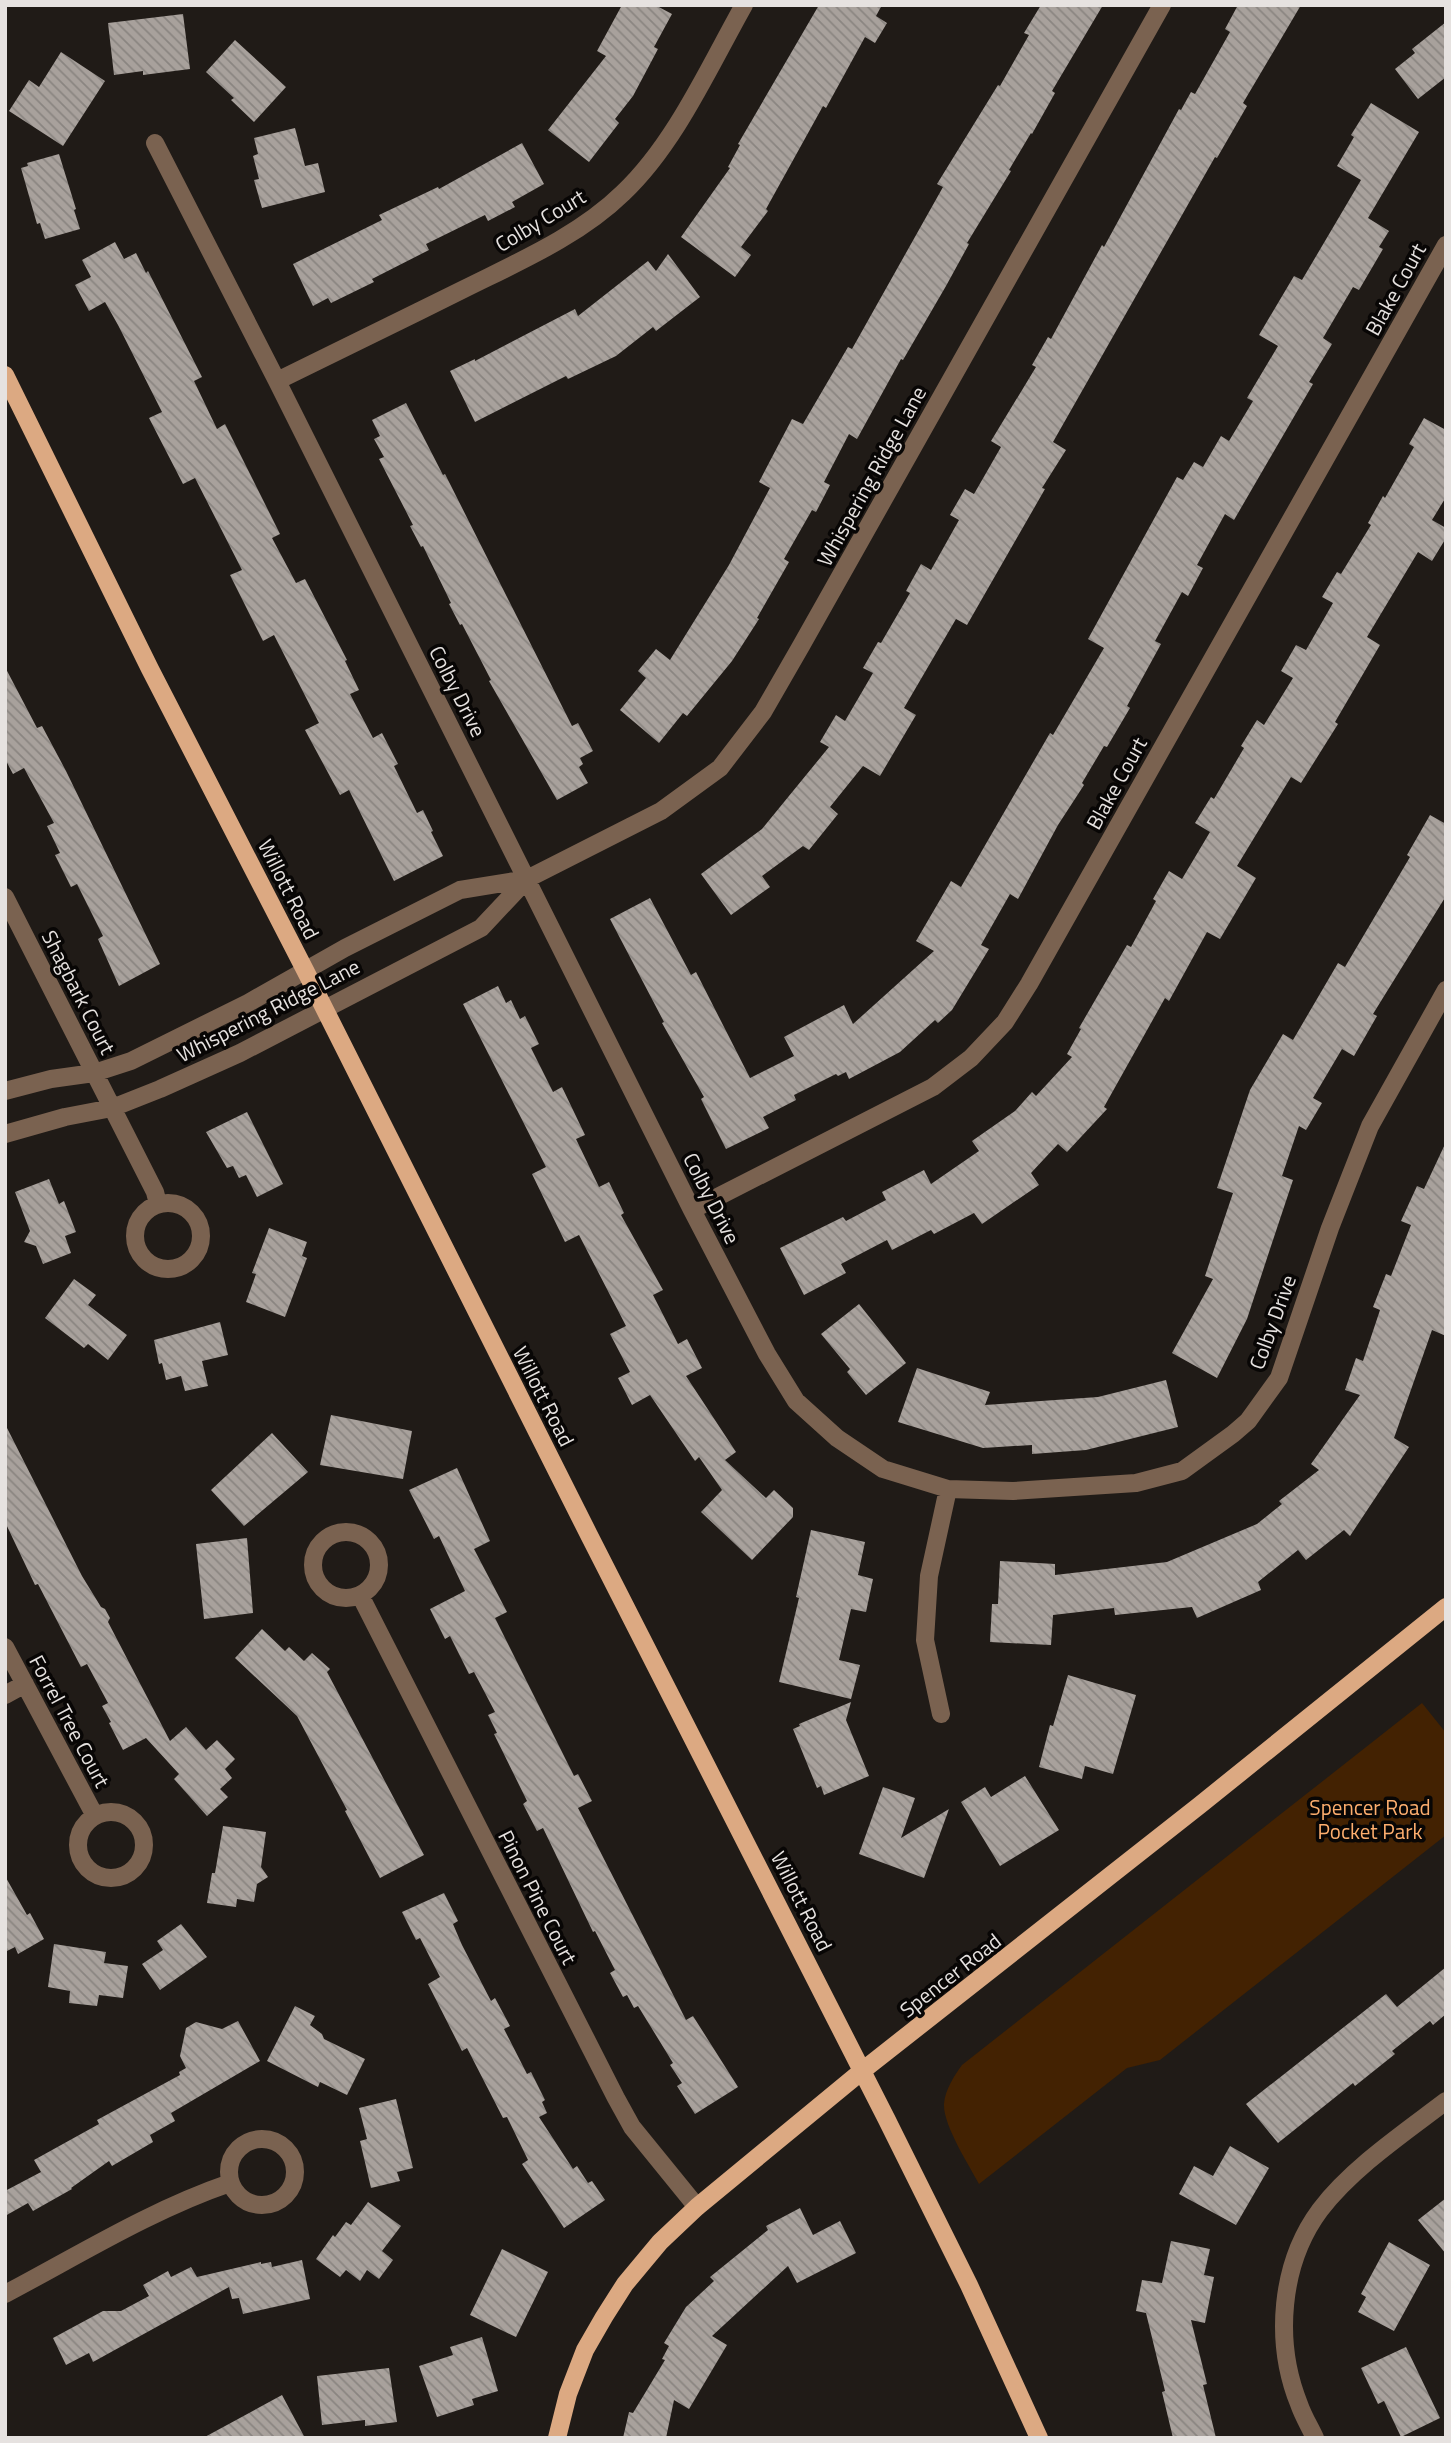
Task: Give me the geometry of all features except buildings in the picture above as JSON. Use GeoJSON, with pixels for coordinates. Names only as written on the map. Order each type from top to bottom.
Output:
{"type":"FeatureCollection","features":[{"type":"Feature","properties":{"kind":"main road","name":"Willott Road"},"geometry":{"type":"LineString","coordinates":[[5,375],[150,668],[862,2071],[969,2285],[1039,2438]]}},
{"type":"Feature","properties":{"kind":"main road","name":"Spencer Road"},"geometry":{"type":"LineString","coordinates":[[557,2438],[568,2394],[585,2350],[604,2317],[625,2284],[660,2242],[696,2207],[862,2071],[1446,1607]]}},
{"type":"Feature","properties":{"kind":"street","name":"Colby Court"},"geometry":{"type":"LineString","coordinates":[[277,381],[511,266],[583,225],[624,193],[653,159],[677,124],[744,5]]}},
{"type":"Feature","properties":{"kind":"street","name":"Whispering Ridge Lane"},"geometry":{"type":"LineString","coordinates":[[5,1091],[51,1079],[113,1068],[160,1048],[248,1003],[345,948],[460,890],[527,879],[661,811],[720,768],[762,712],[1162,5]]}},
{"type":"Feature","properties":{"kind":"street","name":"Colby Drive"},"geometry":{"type":"LineString","coordinates":[[155,143],[767,1354],[796,1401],[837,1438],[883,1469],[948,1489],[1013,1491],[1136,1483],[1182,1471],[1248,1421],[1279,1378],[1330,1228],[1370,1126],[1446,990]]}},
{"type":"Feature","properties":{"kind":"street","name":"Blake Court"},"geometry":{"type":"LineString","coordinates":[[692,1210],[933,1087],[971,1058],[1005,1022],[1029,984],[1446,245]]}},
{"type":"Feature","properties":{"kind":"street","name":"Whispering Ridge Lane"},"geometry":{"type":"LineString","coordinates":[[5,1133],[112,1108],[240,1053],[481,928],[527,879]]}},
{"type":"Feature","properties":{"kind":"street","name":"Shagbark Court"},"geometry":{"type":"LineString","coordinates":[[5,897],[155,1192],[158,1204]]}},
{"type":"Feature","properties":{"kind":"street"},"geometry":{"type":"LineString","coordinates":[[941,1714],[925,1640],[929,1576],[948,1489]]}},
{"type":"Feature","properties":{"kind":"street","name":"Pinon Pine Court"},"geometry":{"type":"LineString","coordinates":[[360,1595],[616,2098],[632,2126],[696,2207]]}},
{"type":"Feature","properties":{"kind":"street","name":"Forrel Tree Court"},"geometry":{"type":"LineString","coordinates":[[5,1647],[95,1816]]}},
{"type":"Feature","properties":{"kind":"street"},"geometry":{"type":"LineString","coordinates":[[5,1695],[25,1684]]}},
{"type":"Feature","properties":{"kind":"street"},"geometry":{"type":"LineString","coordinates":[[1315,2438],[1298,2403],[1286,2360],[1284,2322],[1289,2279],[1300,2245],[1321,2210],[1350,2178],[1446,2101]]}},
{"type":"Feature","properties":{"kind":"street"},"geometry":{"type":"LineString","coordinates":[[5,2294],[164,2210],[230,2183]]}},
{"type":"Feature","properties":{"kind":"green space","name":"Spencer Road Pocket Park"},"geometry":{"type":"Polygon","coordinates":[[[1422,1703],[1446,1733],[1446,1835],[1160,2060],[1127,2068],[979,2184],[957,2145],[945,2113],[946,2094],[962,2065],[1422,1703]]]}}]}
